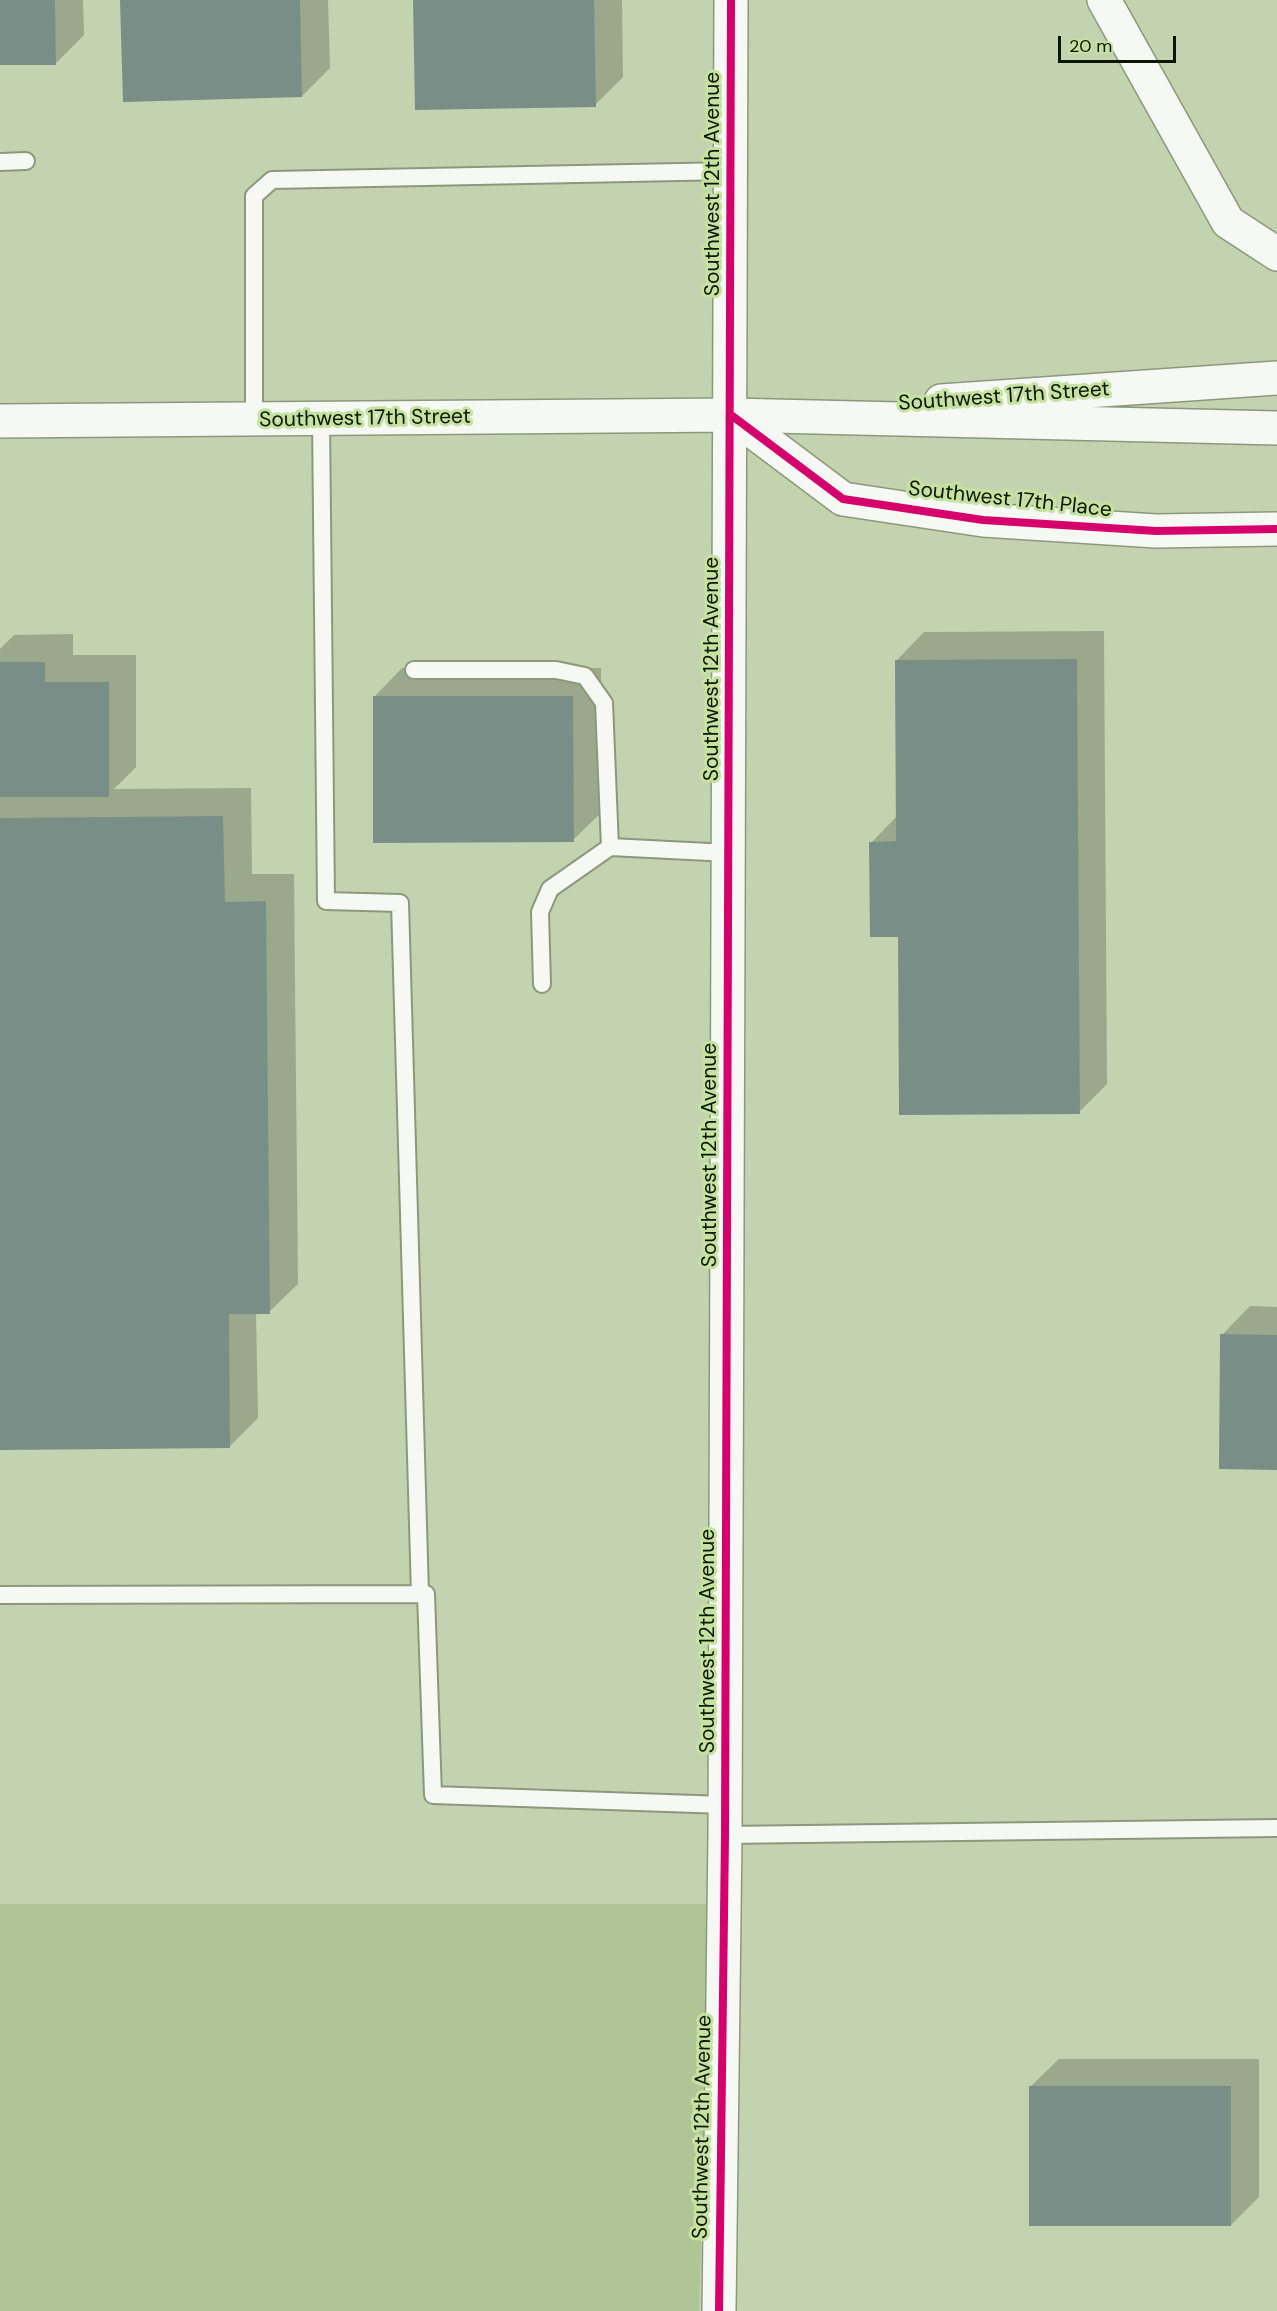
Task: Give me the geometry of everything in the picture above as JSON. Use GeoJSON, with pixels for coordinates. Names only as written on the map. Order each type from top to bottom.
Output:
{"type":"FeatureCollection","features":[{"type":"Feature","properties":{"kind":"street","name":"Southwest 12th Avenue"},"geometry":{"type":"LineString","coordinates":[[719,2311],[725,1820],[731,0]]}},
{"type":"Feature","properties":{"kind":"street"},"geometry":{"type":"LineString","coordinates":[[1104,0],[1228,222],[1277,254]]}},
{"type":"Feature","properties":{"kind":"street","name":"Southwest 17th Street"},"geometry":{"type":"LineString","coordinates":[[731,416],[1277,378]]}},
{"type":"Feature","properties":{"kind":"street","name":"Southwest 17th Street"},"geometry":{"type":"LineString","coordinates":[[0,421],[731,416],[1277,428]]}},
{"type":"Feature","properties":{"kind":"street","name":"Southwest 17th Place"},"geometry":{"type":"LineString","coordinates":[[731,416],[843,499],[983,520],[1156,531],[1277,529]]}},
{"type":"Feature","properties":{"kind":"lane"},"geometry":{"type":"LineString","coordinates":[[0,162],[26,161]]}},
{"type":"Feature","properties":{"kind":"lane"},"geometry":{"type":"LineString","coordinates":[[254,420],[254,196],[272,180],[731,171]]}},
{"type":"Feature","properties":{"kind":"lane"},"geometry":{"type":"LineString","coordinates":[[321,419],[326,901],[400,903],[420,1594]]}},
{"type":"Feature","properties":{"kind":"lane"},"geometry":{"type":"LineString","coordinates":[[414,670],[556,670],[585,676],[604,703],[610,847]]}},
{"type":"Feature","properties":{"kind":"lane"},"geometry":{"type":"LineString","coordinates":[[542,984],[540,912],[550,889],[610,847],[729,853]]}},
{"type":"Feature","properties":{"kind":"lane"},"geometry":{"type":"LineString","coordinates":[[0,1595],[426,1594],[433,1795],[725,1820],[1277,1828]]}},
{"type":"Feature","properties":{"kind":"green space"},"geometry":{"type":"Polygon","coordinates":[[[0,1904],[712,1904],[699,2311],[0,2311],[0,1904]]]}},
{"type":"Feature","properties":{"kind":"building"},"geometry":{"type":"Polygon","coordinates":[[[0,0],[55,0],[56,65],[0,65],[0,0]]]}},
{"type":"Feature","properties":{"kind":"building"},"geometry":{"type":"Polygon","coordinates":[[[120,0],[300,0],[302,97],[123,102],[120,0]]]}},
{"type":"Feature","properties":{"kind":"building"},"geometry":{"type":"Polygon","coordinates":[[[413,0],[594,0],[596,107],[415,110],[413,0]]]}},
{"type":"Feature","properties":{"kind":"building"},"geometry":{"type":"Polygon","coordinates":[[[1077,659],[1080,1114],[899,1115],[898,937],[870,937],[869,842],[896,841],[895,660],[1077,659]]]}},
{"type":"Feature","properties":{"kind":"building"},"geometry":{"type":"Polygon","coordinates":[[[0,662],[45,662],[45,682],[109,682],[109,797],[0,797],[0,662]]]}},
{"type":"Feature","properties":{"kind":"building"},"geometry":{"type":"Polygon","coordinates":[[[373,696],[573,696],[574,842],[373,843],[373,696]]]}},
{"type":"Feature","properties":{"kind":"building"},"geometry":{"type":"Polygon","coordinates":[[[223,816],[225,902],[266,901],[270,1314],[229,1314],[230,1448],[0,1450],[0,818],[223,816]]]}},
{"type":"Feature","properties":{"kind":"building"},"geometry":{"type":"Polygon","coordinates":[[[1220,1334],[1277,1335],[1277,1470],[1219,1469],[1220,1334]]]}},
{"type":"Feature","properties":{"kind":"building"},"geometry":{"type":"Polygon","coordinates":[[[1029,2086],[1231,2086],[1231,2226],[1029,2226],[1029,2086]]]}},
{"type":"Feature","properties":{"kind":"cycle path"},"geometry":{"type":"LineString","coordinates":[[719,2311],[725,1835],[731,0]]}},
{"type":"Feature","properties":{"kind":"cycle path"},"geometry":{"type":"LineString","coordinates":[[731,415],[843,499],[983,520],[1156,531],[1277,529]]}}]}
